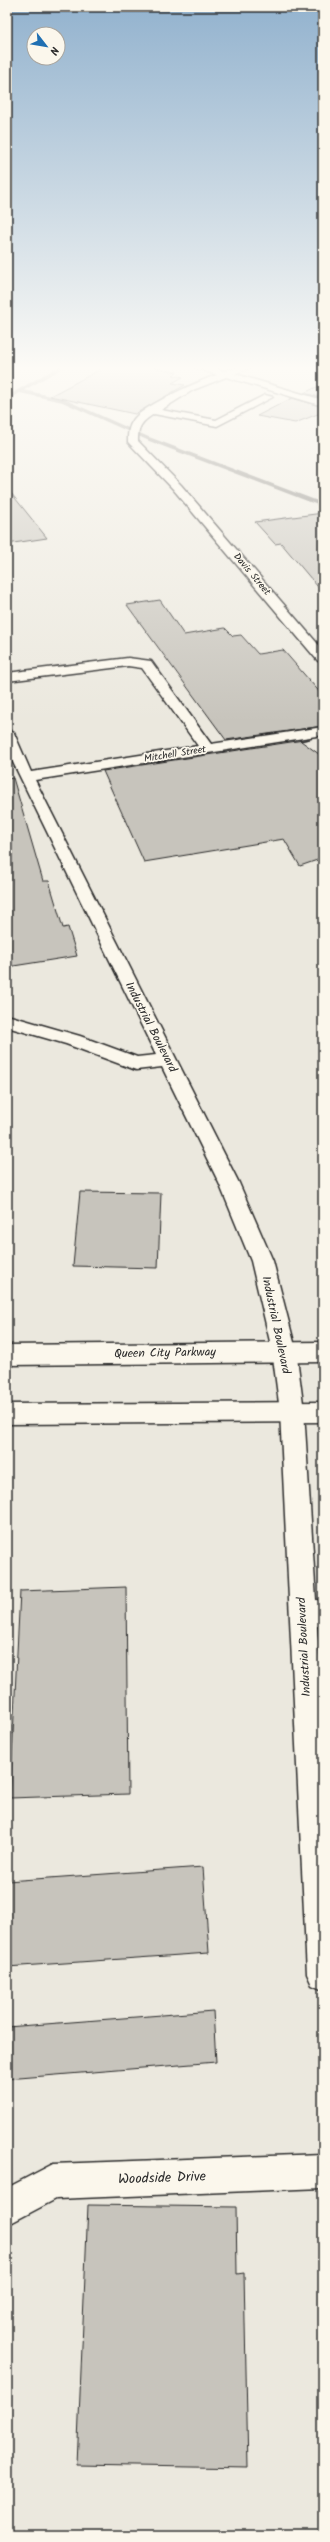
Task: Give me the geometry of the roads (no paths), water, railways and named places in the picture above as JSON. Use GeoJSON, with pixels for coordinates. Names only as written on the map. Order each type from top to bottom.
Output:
{"type":"FeatureCollection","features":[{"type":"Feature","properties":{"kind":"street","name":"Davis Street"},"geometry":{"type":"LineString","coordinates":[[175,485],[323,658]]}},
{"type":"Feature","properties":{"kind":"street"},"geometry":{"type":"LineString","coordinates":[[7,678],[128,662],[146,664],[207,749]]}},
{"type":"Feature","properties":{"kind":"street","name":"Mitchell Street"},"geometry":{"type":"LineString","coordinates":[[26,777],[323,731]]}},
{"type":"Feature","properties":{"kind":"street","name":"Industrial Boulevard"},"geometry":{"type":"LineString","coordinates":[[7,733],[26,777],[229,1183],[262,1261],[284,1350],[292,1411],[313,1613],[323,1974]]}},
{"type":"Feature","properties":{"kind":"street"},"geometry":{"type":"LineString","coordinates":[[7,1021],[73,1040],[136,1064],[168,1060]]}},
{"type":"Feature","properties":{"kind":"street","name":"Queen City Parkway"},"geometry":{"type":"LineString","coordinates":[[7,1355],[284,1350],[323,1352]]}},
{"type":"Feature","properties":{"kind":"street"},"geometry":{"type":"LineString","coordinates":[[7,1414],[323,1412]]}},
{"type":"Feature","properties":{"kind":"street","name":"Woodside Drive"},"geometry":{"type":"LineString","coordinates":[[7,2207],[53,2182],[323,2171]]}},
{"type":"Feature","properties":{"kind":"waterway"},"geometry":{"type":"LineString","coordinates":[[269,485],[323,505]]}}]}
